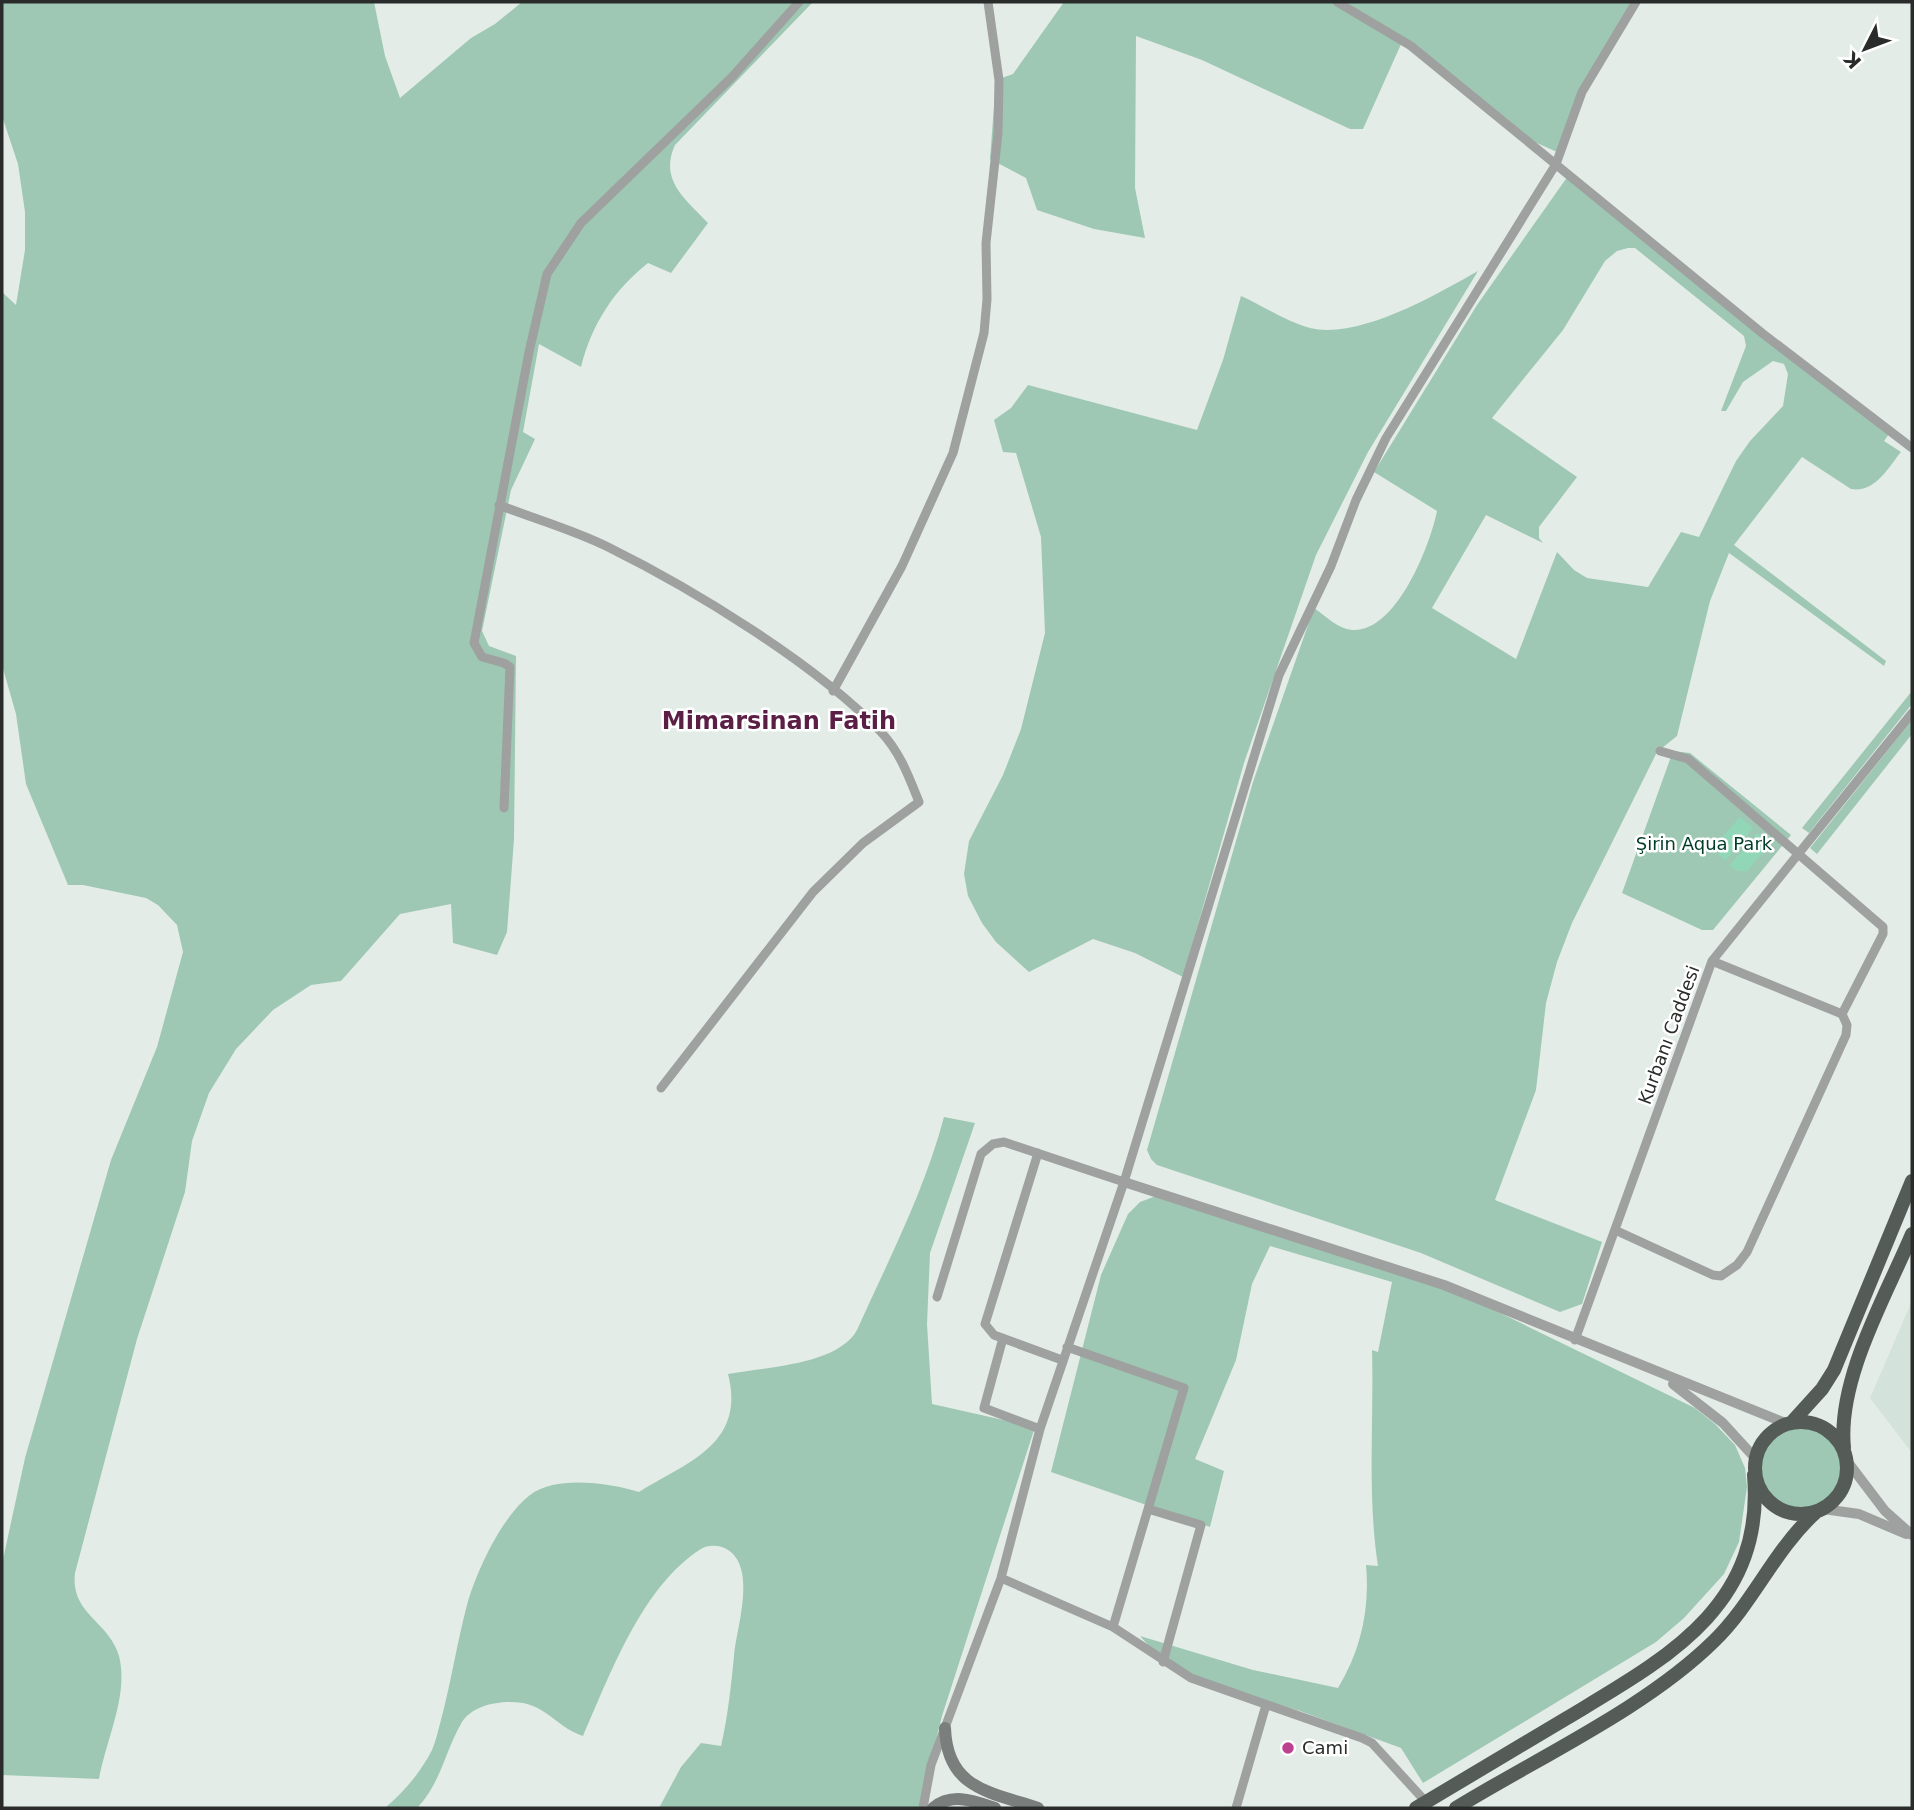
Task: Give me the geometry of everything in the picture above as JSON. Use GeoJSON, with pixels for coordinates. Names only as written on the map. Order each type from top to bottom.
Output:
{"type":"FeatureCollection","features":[{"type":"Feature","properties":{"kind":"highway"},"geometry":{"type":"LineString","coordinates":[[1421,1805],[1640,1674],[1699,1628],[1726,1596],[1745,1560],[1755,1517],[1755,1458],[1765,1437],[1789,1422],[1822,1389],[1834,1370],[1912,1181]]}},
{"type":"Feature","properties":{"kind":"highway"},"geometry":{"type":"LineString","coordinates":[[1456,1808],[1642,1698],[1688,1666],[1734,1620],[1778,1553],[1840,1492],[1846,1477],[1844,1420],[1853,1372],[1912,1234]]}},
{"type":"Feature","properties":{"kind":"highway"},"geometry":{"type":"LineString","coordinates":[[1789,1422],[1810,1422],[1825,1428],[1837,1438],[1846,1457]]}},
{"type":"Feature","properties":{"kind":"highway"},"geometry":{"type":"LineString","coordinates":[[1754,1475],[1760,1490],[1776,1507],[1791,1513],[1819,1510]]}},
{"type":"Feature","properties":{"kind":"main road"},"geometry":{"type":"LineString","coordinates":[[945,1728],[949,1757],[962,1778],[979,1788],[1038,1808]]}},
{"type":"Feature","properties":{"kind":"main road"},"geometry":{"type":"LineString","coordinates":[[933,1808],[953,1799],[966,1799],[995,1808]]}},
{"type":"Feature","properties":{"kind":"street"},"geometry":{"type":"LineString","coordinates":[[504,808],[511,701],[510,667],[482,657],[474,643],[499,505],[547,274],[581,223],[732,77],[799,2]]}},
{"type":"Feature","properties":{"kind":"street"},"geometry":{"type":"LineString","coordinates":[[833,691],[902,566],[953,453],[984,333],[987,299],[986,243],[998,133],[999,80],[988,2]]}},
{"type":"Feature","properties":{"kind":"street"},"geometry":{"type":"LineString","coordinates":[[1337,2],[1411,46],[1762,332],[1912,449]]}},
{"type":"Feature","properties":{"kind":"street"},"geometry":{"type":"LineString","coordinates":[[923,1808],[931,1765],[1001,1578],[1040,1429],[1124,1182],[1279,675],[1331,566],[1356,500],[1386,438],[1556,164],[1582,92],[1636,2]]}},
{"type":"Feature","properties":{"kind":"street"},"geometry":{"type":"LineString","coordinates":[[499,505],[619,553],[709,604],[802,664],[882,732],[905,765],[919,802],[863,843],[813,892],[661,1088]]}},
{"type":"Feature","properties":{"kind":"street","name":"Kurbanı Caddesi"},"geometry":{"type":"LineString","coordinates":[[1575,1340],[1712,961],[1912,713]]}},
{"type":"Feature","properties":{"kind":"street"},"geometry":{"type":"LineString","coordinates":[[1660,751],[1688,759],[1883,927],[1883,934],[1842,1014]]}},
{"type":"Feature","properties":{"kind":"street"},"geometry":{"type":"LineString","coordinates":[[1615,1230],[1713,1275],[1721,1276],[1737,1265],[1747,1252],[1846,1035],[1847,1025],[1842,1014],[1712,961]]}},
{"type":"Feature","properties":{"kind":"street"},"geometry":{"type":"LineString","coordinates":[[937,1297],[981,1154],[998,1142],[1444,1285],[1659,1374],[1789,1422]]}},
{"type":"Feature","properties":{"kind":"street"},"geometry":{"type":"LineString","coordinates":[[1038,1153],[985,1320],[988,1331],[1062,1360]]}},
{"type":"Feature","properties":{"kind":"street"},"geometry":{"type":"LineString","coordinates":[[1003,1338],[984,1408],[1040,1429]]}},
{"type":"Feature","properties":{"kind":"street"},"geometry":{"type":"LineString","coordinates":[[1067,1347],[1184,1388],[1113,1627]]}},
{"type":"Feature","properties":{"kind":"street"},"geometry":{"type":"LineString","coordinates":[[1659,1374],[1723,1423],[1755,1458]]}},
{"type":"Feature","properties":{"kind":"street"},"geometry":{"type":"LineString","coordinates":[[1846,1457],[1885,1511],[1912,1536]]}},
{"type":"Feature","properties":{"kind":"street"},"geometry":{"type":"LineString","coordinates":[[1148,1510],[1201,1525],[1163,1662]]}},
{"type":"Feature","properties":{"kind":"street"},"geometry":{"type":"LineString","coordinates":[[1819,1510],[1859,1514],[1912,1536]]}},
{"type":"Feature","properties":{"kind":"street"},"geometry":{"type":"LineString","coordinates":[[1001,1578],[1113,1627],[1191,1678],[1372,1743],[1421,1805]]}},
{"type":"Feature","properties":{"kind":"street"},"geometry":{"type":"LineString","coordinates":[[1236,1808],[1266,1705]]}},
{"type":"Feature","properties":{"kind":"shaded area"},"geometry":{"type":"Polygon","coordinates":[[[1740,817],[1753,828],[1725,861],[1718,854],[1716,844],[1740,817]]]}},
{"type":"Feature","properties":{"kind":"shaded area"},"geometry":{"type":"Polygon","coordinates":[[[1757,833],[1770,844],[1747,871],[1737,871],[1729,866],[1757,833]]]}},
{"type":"Feature","properties":{"kind":"shaded area"},"geometry":{"type":"Polygon","coordinates":[[[1912,1301],[1912,1453],[1870,1398],[1912,1301]]]}},
{"type":"Feature","properties":{"kind":"green space"},"geometry":{"type":"Polygon","coordinates":[[[2,2],[374,2],[385,56],[400,98],[471,38],[495,24],[522,2],[813,2],[675,145],[671,157],[672,179],[683,197],[708,223],[671,273],[648,263],[624,285],[598,323],[581,367],[539,344],[523,432],[535,439],[511,490],[482,631],[489,646],[516,656],[514,839],[507,932],[497,955],[453,943],[451,904],[400,914],[341,981],[311,985],[273,1010],[236,1049],[209,1093],[192,1141],[185,1192],[137,1339],[75,1573],[78,1598],[114,1644],[121,1671],[119,1702],[99,1779],[2,1775],[2,1564],[25,1458],[111,1160],[157,1047],[183,952],[177,925],[158,905],[146,898],[83,885],[68,885],[26,784],[16,714],[2,665],[2,292],[16,305],[25,250],[25,212],[18,164],[2,116],[2,2]]]}},
{"type":"Feature","properties":{"kind":"green space"},"geometry":{"type":"Polygon","coordinates":[[[1064,2],[1635,2],[1611,41],[1557,152],[1508,130],[1402,42],[1363,129],[1350,129],[1202,60],[1136,36],[1135,188],[1145,238],[1094,229],[1037,210],[1026,178],[990,159],[996,80],[1013,74],[1064,2]]]}},
{"type":"Feature","properties":{"kind":"green space"},"geometry":{"type":"Polygon","coordinates":[[[1568,176],[1891,431],[1884,441],[1901,452],[1880,478],[1860,489],[1851,489],[1802,457],[1734,545],[1886,661],[1884,666],[1729,553],[1710,601],[1677,736],[1657,752],[1572,923],[1557,962],[1546,1003],[1536,1090],[1495,1200],[1602,1242],[1582,1304],[1560,1312],[1421,1253],[1157,1165],[1147,1150],[1253,782],[1314,608],[1347,629],[1368,627],[1383,618],[1396,603],[1419,565],[1437,511],[1374,472],[1477,305],[1568,176]],[[1635,248],[1617,251],[1605,261],[1563,330],[1492,418],[1577,477],[1539,527],[1539,538],[1543,543],[1486,515],[1432,608],[1516,659],[1557,552],[1574,570],[1587,578],[1648,587],[1681,532],[1699,537],[1736,461],[1750,441],[1783,406],[1788,374],[1784,364],[1773,361],[1743,382],[1726,411],[1721,411],[1746,346],[1744,336],[1635,248]]]}},
{"type":"Feature","properties":{"kind":"green space"},"geometry":{"type":"Polygon","coordinates":[[[1478,271],[1368,452],[1316,555],[1244,763],[1183,977],[1135,953],[1093,939],[1029,972],[996,942],[982,923],[968,896],[964,874],[969,841],[1003,775],[1021,729],[1045,633],[1041,537],[1016,453],[1003,452],[994,420],[1011,408],[1028,385],[1197,430],[1223,360],[1241,296],[1301,325],[1330,330],[1351,327],[1397,313],[1478,271]]]}},
{"type":"Feature","properties":{"kind":"green space"},"geometry":{"type":"Polygon","coordinates":[[[1912,691],[1912,704],[1809,833],[1802,828],[1912,691]]]}},
{"type":"Feature","properties":{"kind":"green space"},"geometry":{"type":"Polygon","coordinates":[[[1912,720],[1912,734],[1817,854],[1810,848],[1912,720]]]}},
{"type":"Feature","properties":{"kind":"green space","name":"Şirin Aqua Park"},"geometry":{"type":"Polygon","coordinates":[[[1673,751],[1690,753],[1791,835],[1713,930],[1702,930],[1622,893],[1673,751]]]}},
{"type":"Feature","properties":{"kind":"green space"},"geometry":{"type":"Polygon","coordinates":[[[944,1117],[975,1123],[930,1253],[927,1324],[932,1404],[1035,1427],[942,1716],[919,1808],[659,1808],[681,1767],[701,1743],[721,1746],[741,1613],[743,1580],[734,1555],[722,1547],[714,1546],[701,1549],[680,1565],[661,1585],[645,1608],[617,1660],[583,1736],[527,1704],[501,1702],[474,1710],[462,1722],[432,1788],[417,1808],[385,1808],[411,1782],[432,1750],[471,1592],[491,1546],[510,1516],[530,1495],[554,1485],[599,1484],[639,1492],[693,1460],[721,1434],[729,1418],[731,1398],[728,1374],[818,1357],[848,1342],[857,1330],[905,1225],[944,1117]]]}},
{"type":"Feature","properties":{"kind":"green space"},"geometry":{"type":"Polygon","coordinates":[[[1156,1196],[1435,1286],[1494,1310],[1695,1408],[1735,1445],[1745,1468],[1747,1487],[1739,1542],[1724,1574],[1684,1618],[1656,1642],[1423,1783],[1401,1748],[1300,1711],[1207,1684],[1149,1646],[1140,1636],[1253,1670],[1338,1688],[1353,1659],[1362,1629],[1367,1597],[1366,1565],[1378,1566],[1372,1485],[1372,1350],[1378,1352],[1392,1282],[1270,1246],[1252,1284],[1236,1360],[1195,1459],[1224,1471],[1210,1527],[1051,1472],[1101,1275],[1128,1214],[1140,1202],[1156,1196]]]}},
{"type":"Feature","properties":{"kind":"green space"},"geometry":{"type":"Polygon","coordinates":[[[1793,1428],[1809,1428],[1830,1439],[1841,1460],[1841,1476],[1830,1497],[1809,1508],[1793,1508],[1779,1502],[1767,1490],[1761,1476],[1761,1460],[1767,1446],[1779,1434],[1793,1428]]]}},
{"type":"Feature","properties":{"kind":"place","name":"Cami"},"geometry":{"type":"Point","coordinates":[1288,1748]}},
{"type":"Feature","properties":{"kind":"district","name":"Mimarsinan Fatih"},"geometry":{"type":"Point","coordinates":[779,721]}}]}
